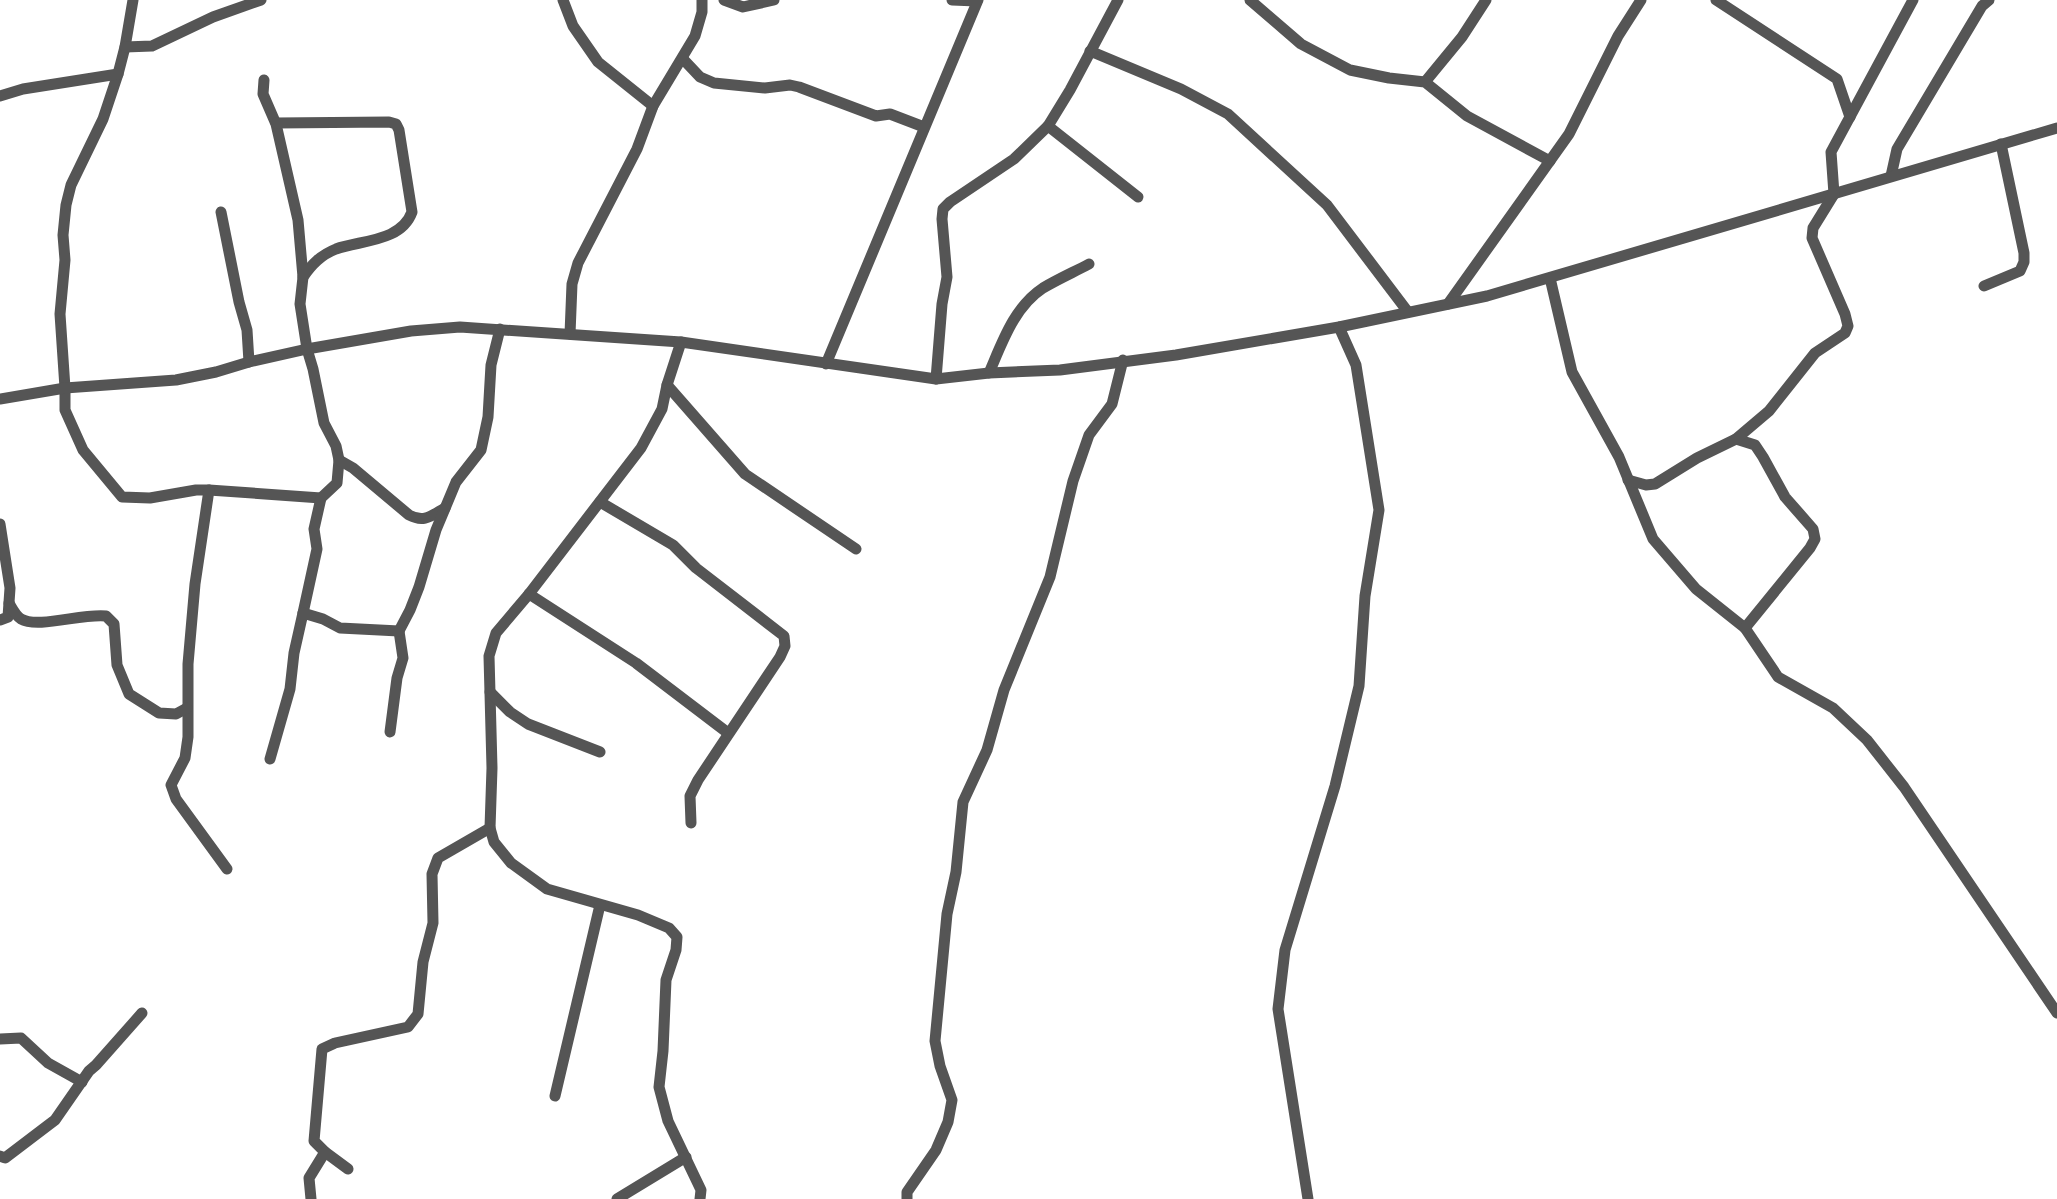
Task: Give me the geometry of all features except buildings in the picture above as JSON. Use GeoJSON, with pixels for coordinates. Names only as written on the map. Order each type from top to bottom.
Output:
{"type":"FeatureCollection","features":[{"type":"Feature","properties":{"kind":"street"},"geometry":{"type":"LineString","coordinates":[[133,0],[118,74],[103,119],[71,185],[66,205],[60,314],[65,410],[83,450],[122,497],[150,498],[209,490],[321,498]]}},
{"type":"Feature","properties":{"kind":"street"},"geometry":{"type":"LineString","coordinates":[[125,47],[152,46],[213,17],[261,0]]}},
{"type":"Feature","properties":{"kind":"street"},"geometry":{"type":"LineString","coordinates":[[563,0],[573,26],[598,62],[653,106]]}},
{"type":"Feature","properties":{"kind":"street"},"geometry":{"type":"LineString","coordinates":[[570,334],[572,284],[578,263],[637,149],[653,106],[695,36],[702,0]]}},
{"type":"Feature","properties":{"kind":"street"},"geometry":{"type":"LineString","coordinates":[[724,0],[743,7],[771,0]]}},
{"type":"Feature","properties":{"kind":"street"},"geometry":{"type":"LineString","coordinates":[[826,364],[978,0],[952,0]]}},
{"type":"Feature","properties":{"kind":"street"},"geometry":{"type":"LineString","coordinates":[[936,379],[947,277],[943,209],[1014,159],[1048,126],[1118,0]]}},
{"type":"Feature","properties":{"kind":"street"},"geometry":{"type":"LineString","coordinates":[[1250,0],[1301,44],[1350,70],[1425,82],[1467,116],[1550,161]]}},
{"type":"Feature","properties":{"kind":"street"},"geometry":{"type":"LineString","coordinates":[[1425,82],[1462,37],[1486,0]]}},
{"type":"Feature","properties":{"kind":"street"},"geometry":{"type":"LineString","coordinates":[[1448,304],[1569,134],[1618,36],[1641,0]]}},
{"type":"Feature","properties":{"kind":"street"},"geometry":{"type":"LineString","coordinates":[[1716,0],[1837,79],[1850,117]]}},
{"type":"Feature","properties":{"kind":"street"},"geometry":{"type":"LineString","coordinates":[[1628,480],[1655,484],[1736,439],[1769,411],[1815,353],[1845,333],[1848,326],[1845,314],[1812,238],[1813,228],[1834,194],[1831,152],[1913,0]]}},
{"type":"Feature","properties":{"kind":"street"},"geometry":{"type":"LineString","coordinates":[[1891,176],[1897,149],[1982,6],[1989,0]]}},
{"type":"Feature","properties":{"kind":"street"},"geometry":{"type":"LineString","coordinates":[[1090,51],[1181,89],[1228,114],[1327,205],[1408,312]]}},
{"type":"Feature","properties":{"kind":"street"},"geometry":{"type":"LineString","coordinates":[[683,59],[700,77],[714,83],[765,88],[790,85],[876,116],[890,114],[924,127]]}},
{"type":"Feature","properties":{"kind":"street"},"geometry":{"type":"LineString","coordinates":[[0,96],[23,89],[118,74]]}},
{"type":"Feature","properties":{"kind":"street"},"geometry":{"type":"LineString","coordinates":[[264,80],[263,94],[276,123],[298,220],[303,277],[300,304],[307,349],[324,423],[336,446],[339,460],[337,483],[321,498],[314,529],[317,549],[294,653],[290,689],[270,759]]}},
{"type":"Feature","properties":{"kind":"street"},"geometry":{"type":"LineString","coordinates":[[276,123],[389,122],[396,124],[399,130],[412,212],[409,220],[388,235],[335,249],[314,262],[303,277]]}},
{"type":"Feature","properties":{"kind":"street"},"geometry":{"type":"LineString","coordinates":[[1048,126],[1138,197]]}},
{"type":"Feature","properties":{"kind":"street"},"geometry":{"type":"LineString","coordinates":[[0,399],[65,388],[176,380],[307,349],[411,331],[460,327],[681,342],[936,379],[1060,370],[1176,355],[1339,327],[1487,296],[2057,128]]}},
{"type":"Feature","properties":{"kind":"street"},"geometry":{"type":"LineString","coordinates":[[1984,286],[2020,271],[2024,262],[2001,144]]}},
{"type":"Feature","properties":{"kind":"street"},"geometry":{"type":"LineString","coordinates":[[221,212],[247,330],[249,362]]}},
{"type":"Feature","properties":{"kind":"street"},"geometry":{"type":"LineString","coordinates":[[989,373],[1009,325],[1028,303],[1041,289],[1089,264]]}},
{"type":"Feature","properties":{"kind":"street"},"geometry":{"type":"LineString","coordinates":[[1550,278],[1572,372],[1619,457],[1653,539],[1696,589],[1745,628],[1778,677],[1833,708],[1867,740],[1904,787],[2057,1013]]}},
{"type":"Feature","properties":{"kind":"street"},"geometry":{"type":"LineString","coordinates":[[1308,1199],[1278,1009],[1285,950],[1335,786],[1359,686],[1365,596],[1379,510],[1356,365],[1339,327]]}},
{"type":"Feature","properties":{"kind":"street"},"geometry":{"type":"LineString","coordinates":[[390,732],[397,678],[403,658],[399,631],[415,599],[456,482],[481,450],[488,417],[491,365],[500,329]]}},
{"type":"Feature","properties":{"kind":"street"},"geometry":{"type":"LineString","coordinates":[[681,342],[662,409],[641,448],[496,633],[489,656],[490,828],[494,842],[511,863],[547,889],[638,915],[669,928],[677,937],[666,980],[659,1087],[668,1121],[701,1190],[700,1199]]}},
{"type":"Feature","properties":{"kind":"street"},"geometry":{"type":"LineString","coordinates":[[907,1199],[907,1192],[936,1150],[948,1122],[952,1100],[935,1041],[947,914],[956,872],[963,802],[987,750],[1004,690],[1050,577],[1073,481],[1089,435],[1112,404],[1123,360]]}},
{"type":"Feature","properties":{"kind":"street"},"geometry":{"type":"LineString","coordinates":[[667,385],[745,474],[856,549]]}},
{"type":"Feature","properties":{"kind":"street"},"geometry":{"type":"LineString","coordinates":[[1736,439],[1755,445],[1785,497],[1813,529],[1815,539],[1745,628]]}},
{"type":"Feature","properties":{"kind":"street"},"geometry":{"type":"LineString","coordinates":[[339,460],[417,520],[433,541]]}},
{"type":"Feature","properties":{"kind":"street"},"geometry":{"type":"LineString","coordinates":[[209,490],[195,584],[188,664],[188,737],[185,758],[171,785],[176,799],[227,869]]}},
{"type":"Feature","properties":{"kind":"street"},"geometry":{"type":"LineString","coordinates":[[600,502],[673,545],[696,568],[784,636],[785,646],[780,657],[690,796],[691,823]]}},
{"type":"Feature","properties":{"kind":"street"},"geometry":{"type":"LineString","coordinates":[[417,520],[445,508]]}},
{"type":"Feature","properties":{"kind":"street"},"geometry":{"type":"LineString","coordinates":[[0,524],[10,588],[8,617],[0,620]]}},
{"type":"Feature","properties":{"kind":"street"},"geometry":{"type":"LineString","coordinates":[[529,594],[636,663],[728,733]]}},
{"type":"Feature","properties":{"kind":"street"},"geometry":{"type":"LineString","coordinates":[[9,603],[22,619],[39,623],[106,616],[114,624],[117,665],[129,694],[159,713],[176,714],[187,708]]}},
{"type":"Feature","properties":{"kind":"street"},"geometry":{"type":"LineString","coordinates":[[303,613],[340,628],[399,631]]}},
{"type":"Feature","properties":{"kind":"street"},"geometry":{"type":"LineString","coordinates":[[490,692],[510,712],[528,724],[600,752]]}},
{"type":"Feature","properties":{"kind":"street"},"geometry":{"type":"LineString","coordinates":[[348,1169],[314,1141],[322,1049],[335,1043],[408,1027],[418,1014],[423,962],[433,923],[432,874],[438,858],[490,828]]}},
{"type":"Feature","properties":{"kind":"street"},"geometry":{"type":"LineString","coordinates":[[555,1096],[600,905]]}},
{"type":"Feature","properties":{"kind":"street"},"geometry":{"type":"LineString","coordinates":[[0,1156],[5,1158],[55,1120],[89,1071],[142,1013]]}},
{"type":"Feature","properties":{"kind":"street"},"geometry":{"type":"LineString","coordinates":[[0,1039],[21,1038],[48,1063],[82,1082]]}},
{"type":"Feature","properties":{"kind":"street"},"geometry":{"type":"LineString","coordinates":[[311,1199],[309,1178],[325,1152]]}},
{"type":"Feature","properties":{"kind":"street"},"geometry":{"type":"LineString","coordinates":[[617,1199],[686,1157]]}}]}
